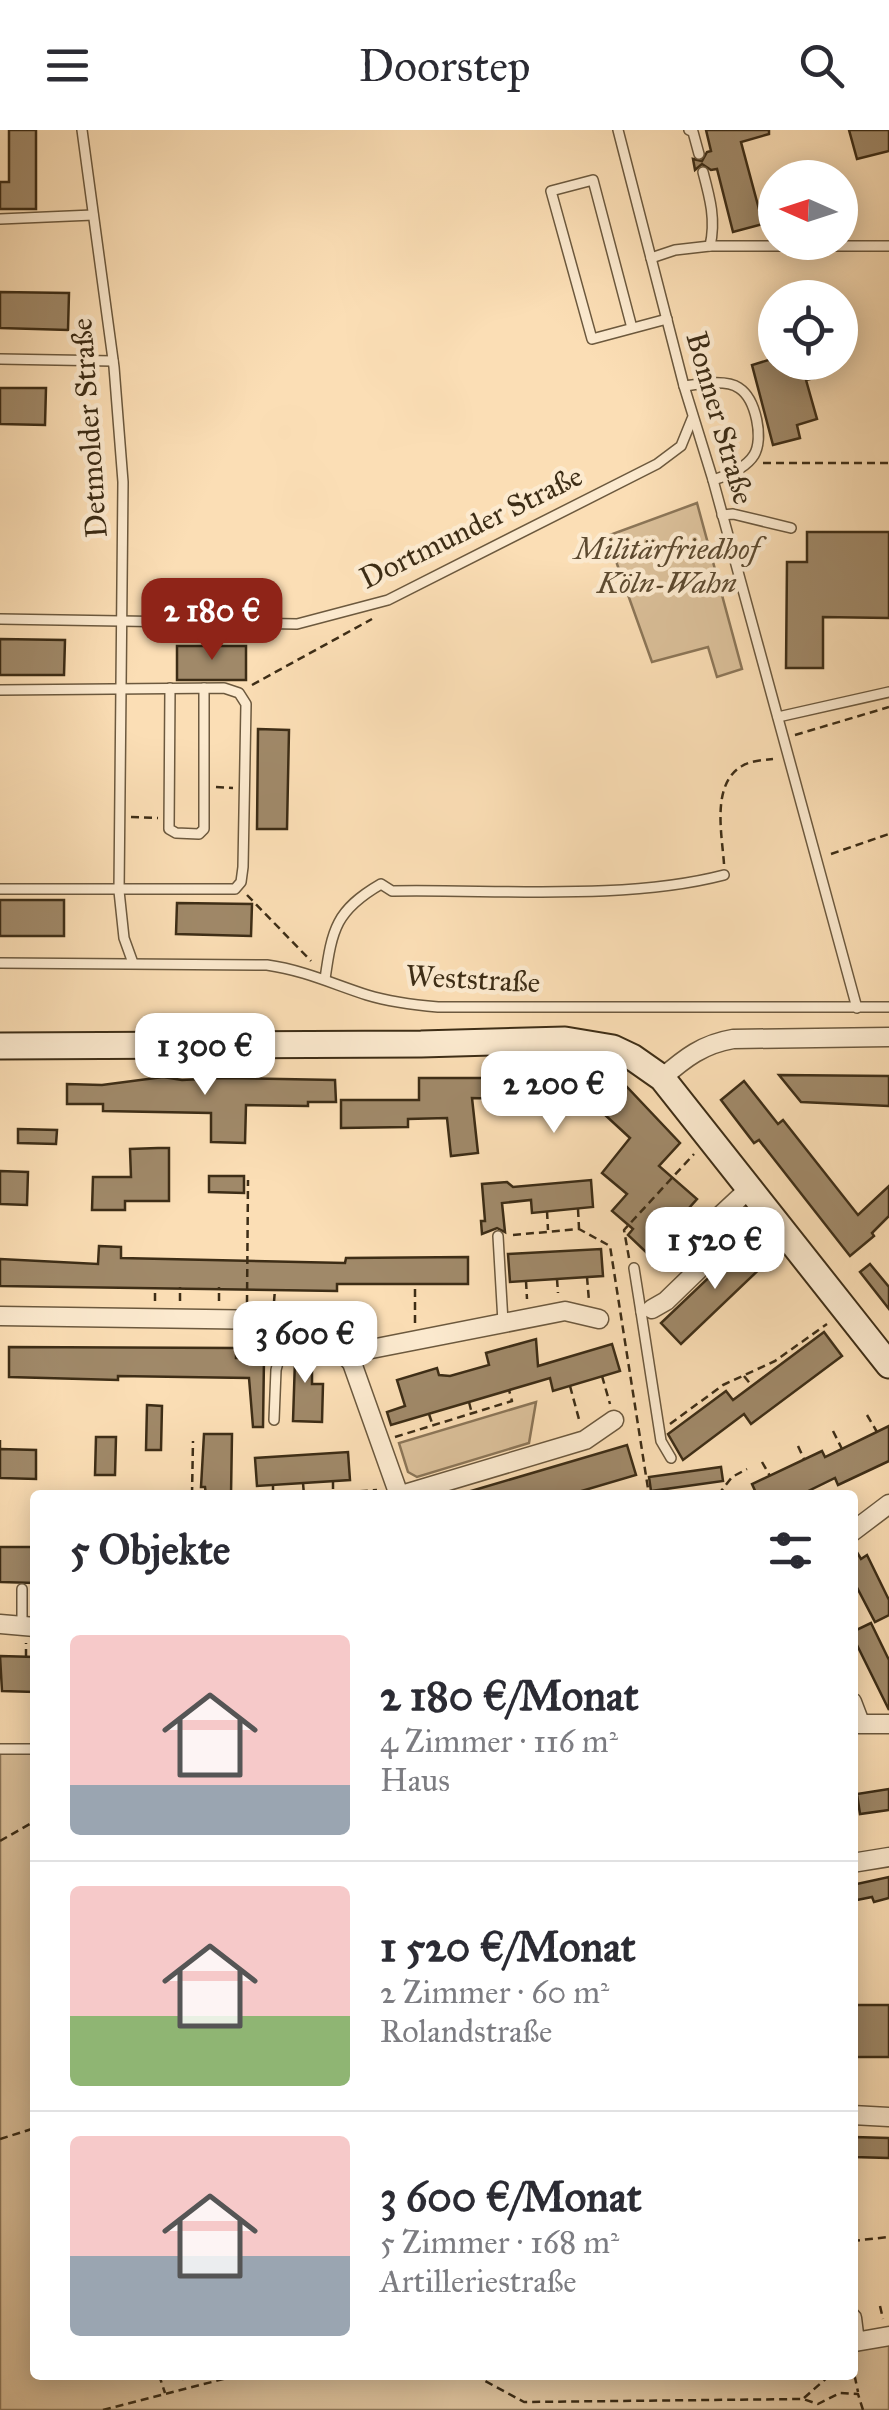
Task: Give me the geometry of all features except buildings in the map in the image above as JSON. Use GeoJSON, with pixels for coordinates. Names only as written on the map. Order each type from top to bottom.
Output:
{"type":"FeatureCollection","features":[{"type":"Feature","properties":{"kind":"main road"},"geometry":{"type":"LineString","coordinates":[[0,1046],[564,1040],[592,1042],[632,1056],[662,1078],[712,1138],[889,1365]]}},
{"type":"Feature","properties":{"kind":"street"},"geometry":{"type":"LineString","coordinates":[[662,1078],[689,1055],[722,1040],[889,1037]]}},
{"type":"Feature","properties":{"kind":"street"},"geometry":{"type":"LineString","coordinates":[[646,1311],[666,1301],[698,1270],[721,1215],[750,1188]]}},
{"type":"Feature","properties":{"kind":"street"},"geometry":{"type":"LineString","coordinates":[[0,1316],[247,1319],[306,1329],[342,1350],[356,1352],[566,1311],[595,1317]]}},
{"type":"Feature","properties":{"kind":"street"},"geometry":{"type":"LineString","coordinates":[[342,1350],[359,1378],[398,1490]]}},
{"type":"Feature","properties":{"kind":"street"},"geometry":{"type":"LineString","coordinates":[[410,1490],[585,1440],[602,1432],[614,1420]]}},
{"type":"Feature","properties":{"kind":"street"},"geometry":{"type":"LineString","coordinates":[[858,1527],[889,1504]]}},
{"type":"Feature","properties":{"kind":"street"},"geometry":{"type":"LineString","coordinates":[[0,1624],[28,1626]]}},
{"type":"Feature","properties":{"kind":"street"},"geometry":{"type":"LineString","coordinates":[[858,1724],[889,1724]]}},
{"type":"Feature","properties":{"kind":"street"},"geometry":{"type":"LineString","coordinates":[[858,1862],[889,1856]]}},
{"type":"Feature","properties":{"kind":"street"},"geometry":{"type":"LineString","coordinates":[[858,2115],[889,2117]]}},
{"type":"Feature","properties":{"kind":"street"},"geometry":{"type":"LineString","coordinates":[[858,2341],[889,2336]]}},
{"type":"Feature","properties":{"kind":"lane","name":"Detmolder Straße"},"geometry":{"type":"LineString","coordinates":[[82,130],[113,360],[123,482],[119,891],[124,938],[133,963]]}},
{"type":"Feature","properties":{"kind":"lane","name":"Bonner Straße"},"geometry":{"type":"LineString","coordinates":[[618,130],[692,416],[713,480],[857,1008]]}},
{"type":"Feature","properties":{"kind":"lane"},"geometry":{"type":"LineString","coordinates":[[689,130],[698,154]]}},
{"type":"Feature","properties":{"kind":"lane"},"geometry":{"type":"LineString","coordinates":[[703,172],[712,204],[714,230],[710,246]]}},
{"type":"Feature","properties":{"kind":"lane"},"geometry":{"type":"LineString","coordinates":[[632,328],[593,180],[552,191],[592,339],[666,320]]}},
{"type":"Feature","properties":{"kind":"lane"},"geometry":{"type":"LineString","coordinates":[[0,219],[93,214]]}},
{"type":"Feature","properties":{"kind":"lane"},"geometry":{"type":"LineString","coordinates":[[651,258],[675,250],[710,246],[889,246]]}},
{"type":"Feature","properties":{"kind":"lane"},"geometry":{"type":"LineString","coordinates":[[0,359],[113,360]]}},
{"type":"Feature","properties":{"kind":"lane"},"geometry":{"type":"LineString","coordinates":[[684,386],[737,386],[747,395],[754,415],[758,442],[753,457],[713,480]]}},
{"type":"Feature","properties":{"kind":"lane","name":"Dortmunder Straße"},"geometry":{"type":"LineString","coordinates":[[0,619],[297,624],[375,604],[656,464],[681,446],[692,416]]}},
{"type":"Feature","properties":{"kind":"lane"},"geometry":{"type":"LineString","coordinates":[[722,515],[792,528]]}},
{"type":"Feature","properties":{"kind":"lane"},"geometry":{"type":"LineString","coordinates":[[170,688],[169,829],[176,834],[199,834],[204,829],[204,688]]}},
{"type":"Feature","properties":{"kind":"lane"},"geometry":{"type":"LineString","coordinates":[[0,690],[232,689],[243,698],[244,788],[244,867],[236,887],[119,891],[0,889]]}},
{"type":"Feature","properties":{"kind":"lane"},"geometry":{"type":"LineString","coordinates":[[778,718],[889,692]]}},
{"type":"Feature","properties":{"kind":"lane"},"geometry":{"type":"LineString","coordinates":[[325,979],[338,919],[359,897],[381,884],[392,890],[554,890],[692,884],[724,875]]}},
{"type":"Feature","properties":{"kind":"lane","name":"Weststraße"},"geometry":{"type":"LineString","coordinates":[[0,962],[267,964],[297,969],[384,999],[438,1008],[889,1008]]}},
{"type":"Feature","properties":{"kind":"lane"},"geometry":{"type":"LineString","coordinates":[[498,1236],[503,1322]]}},
{"type":"Feature","properties":{"kind":"lane"},"geometry":{"type":"LineString","coordinates":[[634,1268],[646,1311],[661,1441],[670,1458]]}},
{"type":"Feature","properties":{"kind":"lane"},"geometry":{"type":"LineString","coordinates":[[274,1420],[276,1370],[288,1324]]}},
{"type":"Feature","properties":{"kind":"lane"},"geometry":{"type":"LineString","coordinates":[[22,1589],[28,1626]]}},
{"type":"Feature","properties":{"kind":"lane"},"geometry":{"type":"LineString","coordinates":[[0,1749],[30,1749]]}},
{"type":"Feature","properties":{"kind":"path"},"geometry":{"type":"LineString","coordinates":[[747,462],[889,463]]}},
{"type":"Feature","properties":{"kind":"path"},"geometry":{"type":"LineString","coordinates":[[243,698],[253,684],[380,615],[375,604]]}},
{"type":"Feature","properties":{"kind":"path"},"geometry":{"type":"LineString","coordinates":[[794,735],[889,707]]}},
{"type":"Feature","properties":{"kind":"path"},"geometry":{"type":"LineString","coordinates":[[724,875],[720,812],[726,785],[744,764],[776,758]]}},
{"type":"Feature","properties":{"kind":"path"},"geometry":{"type":"LineString","coordinates":[[204,787],[244,788]]}},
{"type":"Feature","properties":{"kind":"path"},"geometry":{"type":"LineString","coordinates":[[120,817],[169,818]]}},
{"type":"Feature","properties":{"kind":"path"},"geometry":{"type":"LineString","coordinates":[[816,860],[889,834]]}},
{"type":"Feature","properties":{"kind":"path"},"geometry":{"type":"LineString","coordinates":[[236,887],[252,898],[309,960],[326,966]]}},
{"type":"Feature","properties":{"kind":"path"},"geometry":{"type":"LineString","coordinates":[[634,1268],[622,1236],[656,1194],[712,1138]]}},
{"type":"Feature","properties":{"kind":"path"},"geometry":{"type":"LineString","coordinates":[[247,1319],[248,1180]]}},
{"type":"Feature","properties":{"kind":"path"},"geometry":{"type":"LineString","coordinates":[[656,1194],[660,1198]]}},
{"type":"Feature","properties":{"kind":"path"},"geometry":{"type":"LineString","coordinates":[[578,1209],[580,1229]]}},
{"type":"Feature","properties":{"kind":"path"},"geometry":{"type":"LineString","coordinates":[[547,1212],[548,1232]]}},
{"type":"Feature","properties":{"kind":"path"},"geometry":{"type":"LineString","coordinates":[[634,1219],[638,1223]]}},
{"type":"Feature","properties":{"kind":"path"},"geometry":{"type":"LineString","coordinates":[[498,1236],[580,1229],[610,1246],[647,1490]]}},
{"type":"Feature","properties":{"kind":"path"},"geometry":{"type":"LineString","coordinates":[[588,1277],[595,1317]]}},
{"type":"Feature","properties":{"kind":"path"},"geometry":{"type":"LineString","coordinates":[[414,1340],[416,1284]]}},
{"type":"Feature","properties":{"kind":"path"},"geometry":{"type":"LineString","coordinates":[[659,1427],[810,1339],[838,1316]]}},
{"type":"Feature","properties":{"kind":"path"},"geometry":{"type":"LineString","coordinates":[[779,1358],[783,1363]]}},
{"type":"Feature","properties":{"kind":"path"},"geometry":{"type":"LineString","coordinates":[[602,1376],[614,1420]]}},
{"type":"Feature","properties":{"kind":"path"},"geometry":{"type":"LineString","coordinates":[[744,1376],[752,1386]]}},
{"type":"Feature","properties":{"kind":"path"},"geometry":{"type":"LineString","coordinates":[[570,1386],[585,1440]]}},
{"type":"Feature","properties":{"kind":"path"},"geometry":{"type":"LineString","coordinates":[[381,1441],[512,1401],[509,1390]]}},
{"type":"Feature","properties":{"kind":"path"},"geometry":{"type":"LineString","coordinates":[[706,1398],[709,1404]]}},
{"type":"Feature","properties":{"kind":"path"},"geometry":{"type":"LineString","coordinates":[[468,1402],[472,1414]]}},
{"type":"Feature","properties":{"kind":"path"},"geometry":{"type":"LineString","coordinates":[[429,1414],[432,1426]]}},
{"type":"Feature","properties":{"kind":"path"},"geometry":{"type":"LineString","coordinates":[[867,1415],[877,1432]]}},
{"type":"Feature","properties":{"kind":"path"},"geometry":{"type":"LineString","coordinates":[[675,1421],[679,1426]]}},
{"type":"Feature","properties":{"kind":"path"},"geometry":{"type":"LineString","coordinates":[[832,1431],[842,1449]]}},
{"type":"Feature","properties":{"kind":"path"},"geometry":{"type":"LineString","coordinates":[[0,1440],[0,1449]]}},
{"type":"Feature","properties":{"kind":"path"},"geometry":{"type":"LineString","coordinates":[[192,1490],[193,1442]]}},
{"type":"Feature","properties":{"kind":"path"},"geometry":{"type":"LineString","coordinates":[[798,1446],[804,1459]]}},
{"type":"Feature","properties":{"kind":"path"},"geometry":{"type":"LineString","coordinates":[[762,1462],[770,1476]]}},
{"type":"Feature","properties":{"kind":"path"},"geometry":{"type":"LineString","coordinates":[[722,1490],[732,1477],[748,1469]]}},
{"type":"Feature","properties":{"kind":"path"},"geometry":{"type":"LineString","coordinates":[[332,1481],[333,1490]]}},
{"type":"Feature","properties":{"kind":"path"},"geometry":{"type":"LineString","coordinates":[[303,1483],[305,1490]]}},
{"type":"Feature","properties":{"kind":"path"},"geometry":{"type":"LineString","coordinates":[[272,1485],[272,1490]]}},
{"type":"Feature","properties":{"kind":"path"},"geometry":{"type":"LineString","coordinates":[[0,1841],[30,1825]]}},
{"type":"Feature","properties":{"kind":"path"},"geometry":{"type":"LineString","coordinates":[[0,2140],[30,2130]]}},
{"type":"Feature","properties":{"kind":"path"},"geometry":{"type":"LineString","coordinates":[[858,2240],[889,2237]]}},
{"type":"Feature","properties":{"kind":"path"},"geometry":{"type":"LineString","coordinates":[[161,2380],[165,2394]]}},
{"type":"Feature","properties":{"kind":"path"},"geometry":{"type":"LineString","coordinates":[[103,2410],[220,2380]]}},
{"type":"Feature","properties":{"kind":"path"},"geometry":{"type":"LineString","coordinates":[[483,2380],[524,2402],[803,2399],[818,2404],[840,2393],[858,2394]]}},
{"type":"Feature","properties":{"kind":"path"},"geometry":{"type":"LineString","coordinates":[[803,2399],[824,2380]]}},
{"type":"Feature","properties":{"kind":"path"},"geometry":{"type":"LineString","coordinates":[[855,2380],[863,2410]]}},
{"type":"Feature","properties":{"kind":"green space","name":"Militärfriedhof Köln-Wahn"},"geometry":{"type":"Polygon","coordinates":[[[697,503],[742,669],[717,677],[708,647],[652,662],[607,536],[697,503]]]}},
{"type":"Feature","properties":{"kind":"green space"},"geometry":{"type":"Polygon","coordinates":[[[536,1402],[529,1443],[417,1477],[408,1472],[399,1443],[536,1402]]]}},
{"type":"Feature","properties":{"kind":"green space"},"geometry":{"type":"Polygon","coordinates":[[[0,1753],[30,1753],[30,2380],[858,2380],[858,2348],[889,2343],[889,2410],[0,2410],[0,1753]]]}}]}
